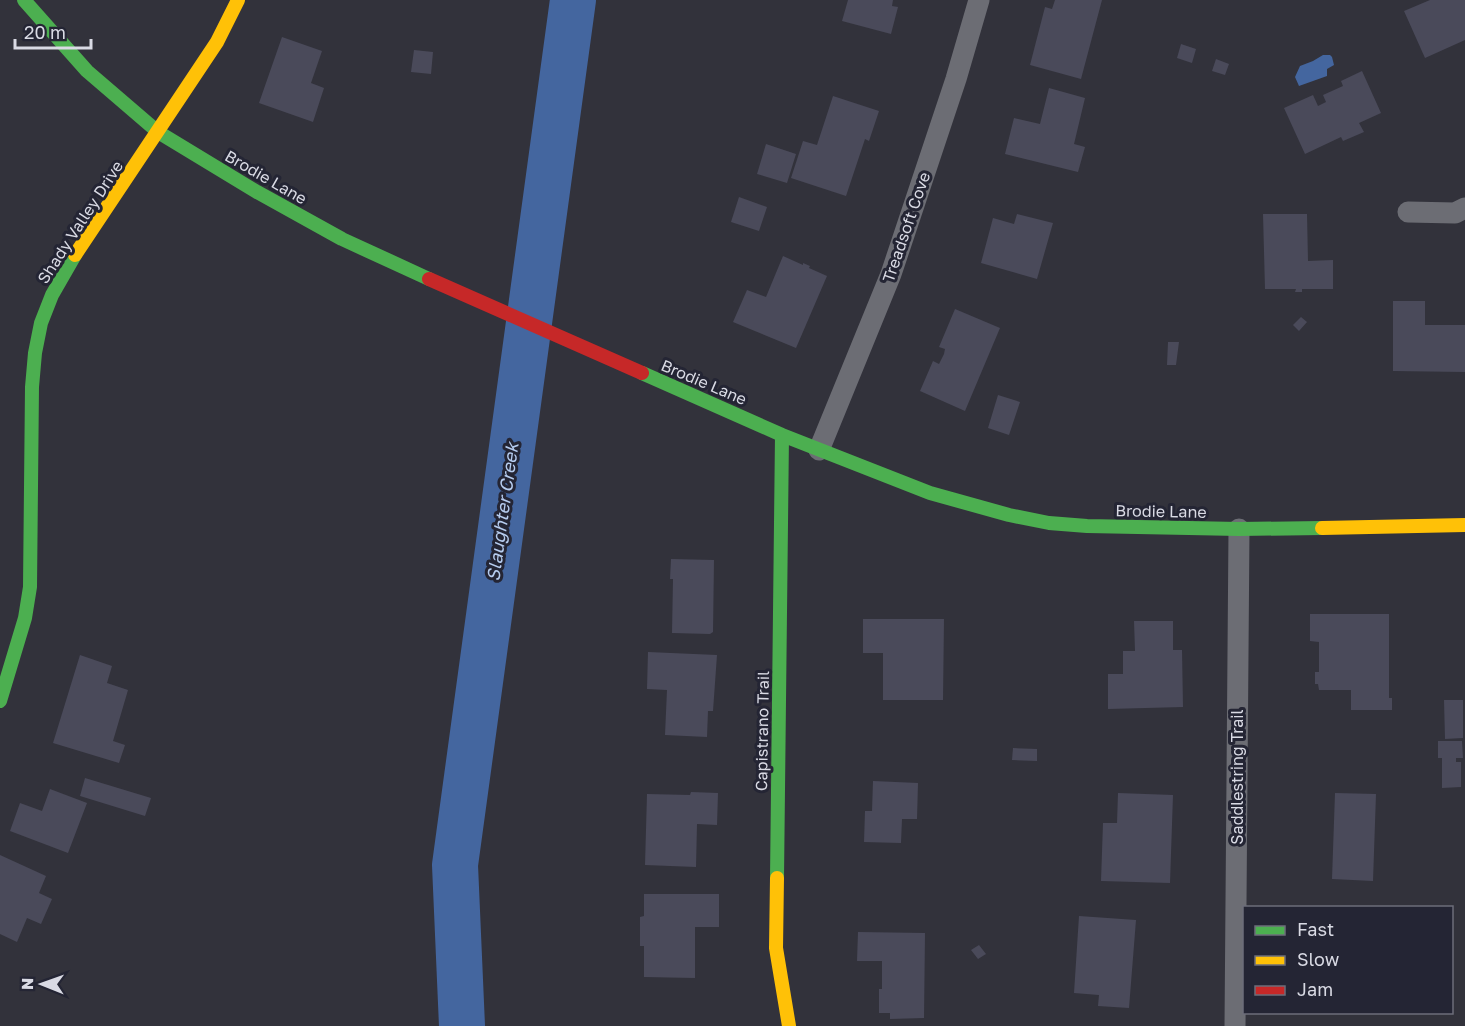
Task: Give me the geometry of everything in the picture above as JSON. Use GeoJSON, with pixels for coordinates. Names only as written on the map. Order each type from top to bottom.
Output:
{"type":"FeatureCollection","features":[{"type":"Feature","properties":{"kind":"main road","name":"Brodie Lane"},"geometry":{"type":"LineString","coordinates":[[24,0],[87,71],[158,132],[257,192],[342,239],[477,302],[782,435],[930,493],[1010,515],[1049,523],[1087,526],[1239,529],[1465,525]]}},
{"type":"Feature","properties":{"kind":"main road","name":"Shady Valley Drive"},"geometry":{"type":"LineString","coordinates":[[0,701],[25,618],[30,587],[32,387],[41,323],[65,270],[217,42],[238,0]]}},
{"type":"Feature","properties":{"kind":"main road","name":"Capistrano Trail"},"geometry":{"type":"LineString","coordinates":[[782,435],[776,948],[789,1026]]}},
{"type":"Feature","properties":{"kind":"street","name":"Treadsoft Cove"},"geometry":{"type":"LineString","coordinates":[[819,450],[891,274],[956,79],[979,0]]}},
{"type":"Feature","properties":{"kind":"street"},"geometry":{"type":"LineString","coordinates":[[1408,212],[1455,213],[1465,208]]}},
{"type":"Feature","properties":{"kind":"street","name":"Saddlestring Trail"},"geometry":{"type":"LineString","coordinates":[[1235,1026],[1239,529]]}},
{"type":"Feature","properties":{"kind":"water"},"geometry":{"type":"Polygon","coordinates":[[[1323,55],[1330,55],[1334,65],[1327,69],[1327,76],[1299,86],[1295,77],[1300,66],[1323,55]]]}},
{"type":"Feature","properties":{"kind":"building"},"geometry":{"type":"Polygon","coordinates":[[[848,0],[893,0],[892,6],[898,7],[891,34],[842,21],[848,0]]]}},
{"type":"Feature","properties":{"kind":"building"},"geometry":{"type":"Polygon","coordinates":[[[1055,0],[1102,0],[1081,79],[1030,65],[1045,7],[1052,9],[1055,0]]]}},
{"type":"Feature","properties":{"kind":"building"},"geometry":{"type":"Polygon","coordinates":[[[1430,0],[1465,0],[1465,40],[1425,58],[1404,11],[1430,0]]]}},
{"type":"Feature","properties":{"kind":"building"},"geometry":{"type":"Polygon","coordinates":[[[282,37],[322,51],[311,83],[324,88],[313,122],[259,103],[282,37]]]}},
{"type":"Feature","properties":{"kind":"building"},"geometry":{"type":"Polygon","coordinates":[[[1181,44],[1196,49],[1192,63],[1177,58],[1181,44]]]}},
{"type":"Feature","properties":{"kind":"building"},"geometry":{"type":"Polygon","coordinates":[[[414,50],[433,52],[431,74],[411,72],[414,50]]]}},
{"type":"Feature","properties":{"kind":"building"},"geometry":{"type":"Polygon","coordinates":[[[1216,59],[1229,64],[1225,75],[1212,71],[1216,59]]]}},
{"type":"Feature","properties":{"kind":"building"},"geometry":{"type":"Polygon","coordinates":[[[1362,71],[1381,113],[1359,123],[1364,132],[1343,141],[1341,137],[1305,154],[1284,108],[1313,95],[1318,106],[1326,102],[1323,95],[1343,86],[1341,81],[1362,71]]]}},
{"type":"Feature","properties":{"kind":"building"},"geometry":{"type":"Polygon","coordinates":[[[1049,88],[1085,98],[1074,144],[1085,147],[1078,172],[1005,154],[1014,118],[1040,124],[1049,88]]]}},
{"type":"Feature","properties":{"kind":"building"},"geometry":{"type":"Polygon","coordinates":[[[833,96],[879,111],[869,141],[865,139],[846,196],[791,178],[803,141],[817,145],[833,96]]]}},
{"type":"Feature","properties":{"kind":"building"},"geometry":{"type":"Polygon","coordinates":[[[766,144],[796,154],[787,183],[757,174],[766,144]]]}},
{"type":"Feature","properties":{"kind":"building"},"geometry":{"type":"Polygon","coordinates":[[[739,197],[767,207],[759,231],[731,222],[739,197]]]}},
{"type":"Feature","properties":{"kind":"building"},"geometry":{"type":"Polygon","coordinates":[[[1017,214],[1053,223],[1037,279],[981,263],[993,218],[1014,224],[1017,214]]]}},
{"type":"Feature","properties":{"kind":"building"},"geometry":{"type":"Polygon","coordinates":[[[1263,214],[1307,214],[1308,261],[1333,260],[1333,289],[1302,289],[1302,292],[1295,292],[1296,289],[1265,289],[1263,214]]]}},
{"type":"Feature","properties":{"kind":"building"},"geometry":{"type":"Polygon","coordinates":[[[783,256],[810,266],[809,268],[827,276],[796,348],[733,322],[747,290],[766,297],[783,256]]]}},
{"type":"Feature","properties":{"kind":"building"},"geometry":{"type":"Polygon","coordinates":[[[1393,301],[1425,301],[1425,325],[1465,325],[1465,372],[1393,371],[1393,301]]]}},
{"type":"Feature","properties":{"kind":"building"},"geometry":{"type":"Polygon","coordinates":[[[955,309],[1000,328],[965,411],[920,391],[933,361],[939,364],[944,354],[945,349],[939,347],[955,309]]]}},
{"type":"Feature","properties":{"kind":"building"},"geometry":{"type":"Polygon","coordinates":[[[1301,317],[1307,322],[1299,331],[1293,325],[1301,317]]]}},
{"type":"Feature","properties":{"kind":"building"},"geometry":{"type":"Polygon","coordinates":[[[1168,342],[1179,342],[1176,365],[1167,365],[1168,342]]]}},
{"type":"Feature","properties":{"kind":"building"},"geometry":{"type":"Polygon","coordinates":[[[998,395],[1020,402],[1009,435],[988,428],[998,395]]]}},
{"type":"Feature","properties":{"kind":"building"},"geometry":{"type":"Polygon","coordinates":[[[671,559],[714,560],[713,632],[710,634],[672,633],[671,559]]]}},
{"type":"Feature","properties":{"kind":"building"},"geometry":{"type":"Polygon","coordinates":[[[1310,614],[1389,614],[1389,698],[1392,698],[1392,710],[1351,710],[1351,690],[1319,690],[1318,684],[1315,684],[1315,672],[1319,672],[1319,642],[1310,641],[1310,614]]]}},
{"type":"Feature","properties":{"kind":"building"},"geometry":{"type":"Polygon","coordinates":[[[863,619],[944,619],[943,700],[883,700],[883,653],[863,653],[863,619]]]}},
{"type":"Feature","properties":{"kind":"building"},"geometry":{"type":"Polygon","coordinates":[[[1134,621],[1173,621],[1173,650],[1182,650],[1183,707],[1108,709],[1108,674],[1123,674],[1123,651],[1135,651],[1134,621]]]}},
{"type":"Feature","properties":{"kind":"building"},"geometry":{"type":"Polygon","coordinates":[[[648,652],[717,655],[713,711],[708,711],[707,737],[665,735],[667,690],[647,689],[648,652]]]}},
{"type":"Feature","properties":{"kind":"building"},"geometry":{"type":"Polygon","coordinates":[[[80,655],[112,666],[107,683],[128,690],[113,741],[125,745],[119,763],[53,743],[80,655]]]}},
{"type":"Feature","properties":{"kind":"building"},"geometry":{"type":"Polygon","coordinates":[[[1444,700],[1463,700],[1463,738],[1445,739],[1444,700]]]}},
{"type":"Feature","properties":{"kind":"building"},"geometry":{"type":"Polygon","coordinates":[[[1438,741],[1462,741],[1463,758],[1456,758],[1456,762],[1461,762],[1461,787],[1442,788],[1442,758],[1438,758],[1438,741]]]}},
{"type":"Feature","properties":{"kind":"building"},"geometry":{"type":"Polygon","coordinates":[[[1013,748],[1037,749],[1037,761],[1012,760],[1013,748]]]}},
{"type":"Feature","properties":{"kind":"building"},"geometry":{"type":"Polygon","coordinates":[[[85,778],[151,798],[145,816],[80,796],[85,778]]]}},
{"type":"Feature","properties":{"kind":"building"},"geometry":{"type":"Polygon","coordinates":[[[873,781],[918,783],[917,819],[902,819],[901,843],[864,842],[865,811],[872,811],[873,781]]]}},
{"type":"Feature","properties":{"kind":"building"},"geometry":{"type":"Polygon","coordinates":[[[50,789],[87,803],[68,853],[10,831],[20,803],[42,811],[50,789]]]}},
{"type":"Feature","properties":{"kind":"building"},"geometry":{"type":"Polygon","coordinates":[[[691,792],[718,793],[717,825],[697,824],[696,867],[645,865],[647,794],[690,795],[691,792]]]}},
{"type":"Feature","properties":{"kind":"building"},"geometry":{"type":"Polygon","coordinates":[[[1118,793],[1173,795],[1170,883],[1101,881],[1103,823],[1117,823],[1118,793]]]}},
{"type":"Feature","properties":{"kind":"building"},"geometry":{"type":"Polygon","coordinates":[[[1335,793],[1376,794],[1373,881],[1332,879],[1335,793]]]}},
{"type":"Feature","properties":{"kind":"building"},"geometry":{"type":"Polygon","coordinates":[[[0,855],[46,876],[39,893],[52,899],[41,924],[27,918],[17,942],[0,934],[0,855]]]}},
{"type":"Feature","properties":{"kind":"building"},"geometry":{"type":"Polygon","coordinates":[[[644,894],[719,894],[719,927],[695,927],[695,978],[644,977],[644,946],[640,946],[640,917],[644,916],[644,894]]]}},
{"type":"Feature","properties":{"kind":"building"},"geometry":{"type":"Polygon","coordinates":[[[1079,916],[1136,920],[1129,1008],[1098,1006],[1099,995],[1074,993],[1079,916]]]}},
{"type":"Feature","properties":{"kind":"building"},"geometry":{"type":"Polygon","coordinates":[[[858,932],[925,933],[924,1018],[890,1019],[890,1013],[879,1013],[882,961],[857,961],[858,932]]]}},
{"type":"Feature","properties":{"kind":"building"},"geometry":{"type":"Polygon","coordinates":[[[979,945],[986,954],[978,959],[971,950],[979,945]]]}},
{"type":"Feature","properties":{"kind":"waterway","name":"Slaughter Creek"},"geometry":{"type":"LineString","coordinates":[[462,1026],[455,865],[573,0]]}},
{"type":"Feature","properties":{"kind":"traffic: fast"},"geometry":{"type":"LineString","coordinates":[[24,0],[87,71],[158,132],[257,192],[342,239],[429,279]]}},
{"type":"Feature","properties":{"kind":"traffic: fast"},"geometry":{"type":"LineString","coordinates":[[0,701],[25,618],[30,587],[32,387],[35,353],[41,323],[52,295],[75,255]]}},
{"type":"Feature","properties":{"kind":"traffic: fast"},"geometry":{"type":"LineString","coordinates":[[642,373],[782,435],[930,493],[1009,515],[1049,523],[1087,526],[1322,528]]}},
{"type":"Feature","properties":{"kind":"traffic: fast"},"geometry":{"type":"LineString","coordinates":[[777,878],[782,435]]}},
{"type":"Feature","properties":{"kind":"traffic: slow"},"geometry":{"type":"LineString","coordinates":[[75,255],[217,42],[238,0]]}},
{"type":"Feature","properties":{"kind":"traffic: slow"},"geometry":{"type":"LineString","coordinates":[[1322,528],[1465,525]]}},
{"type":"Feature","properties":{"kind":"traffic: slow"},"geometry":{"type":"LineString","coordinates":[[777,878],[776,948],[789,1026]]}},
{"type":"Feature","properties":{"kind":"traffic: jam"},"geometry":{"type":"LineString","coordinates":[[429,279],[642,373]]}}]}
